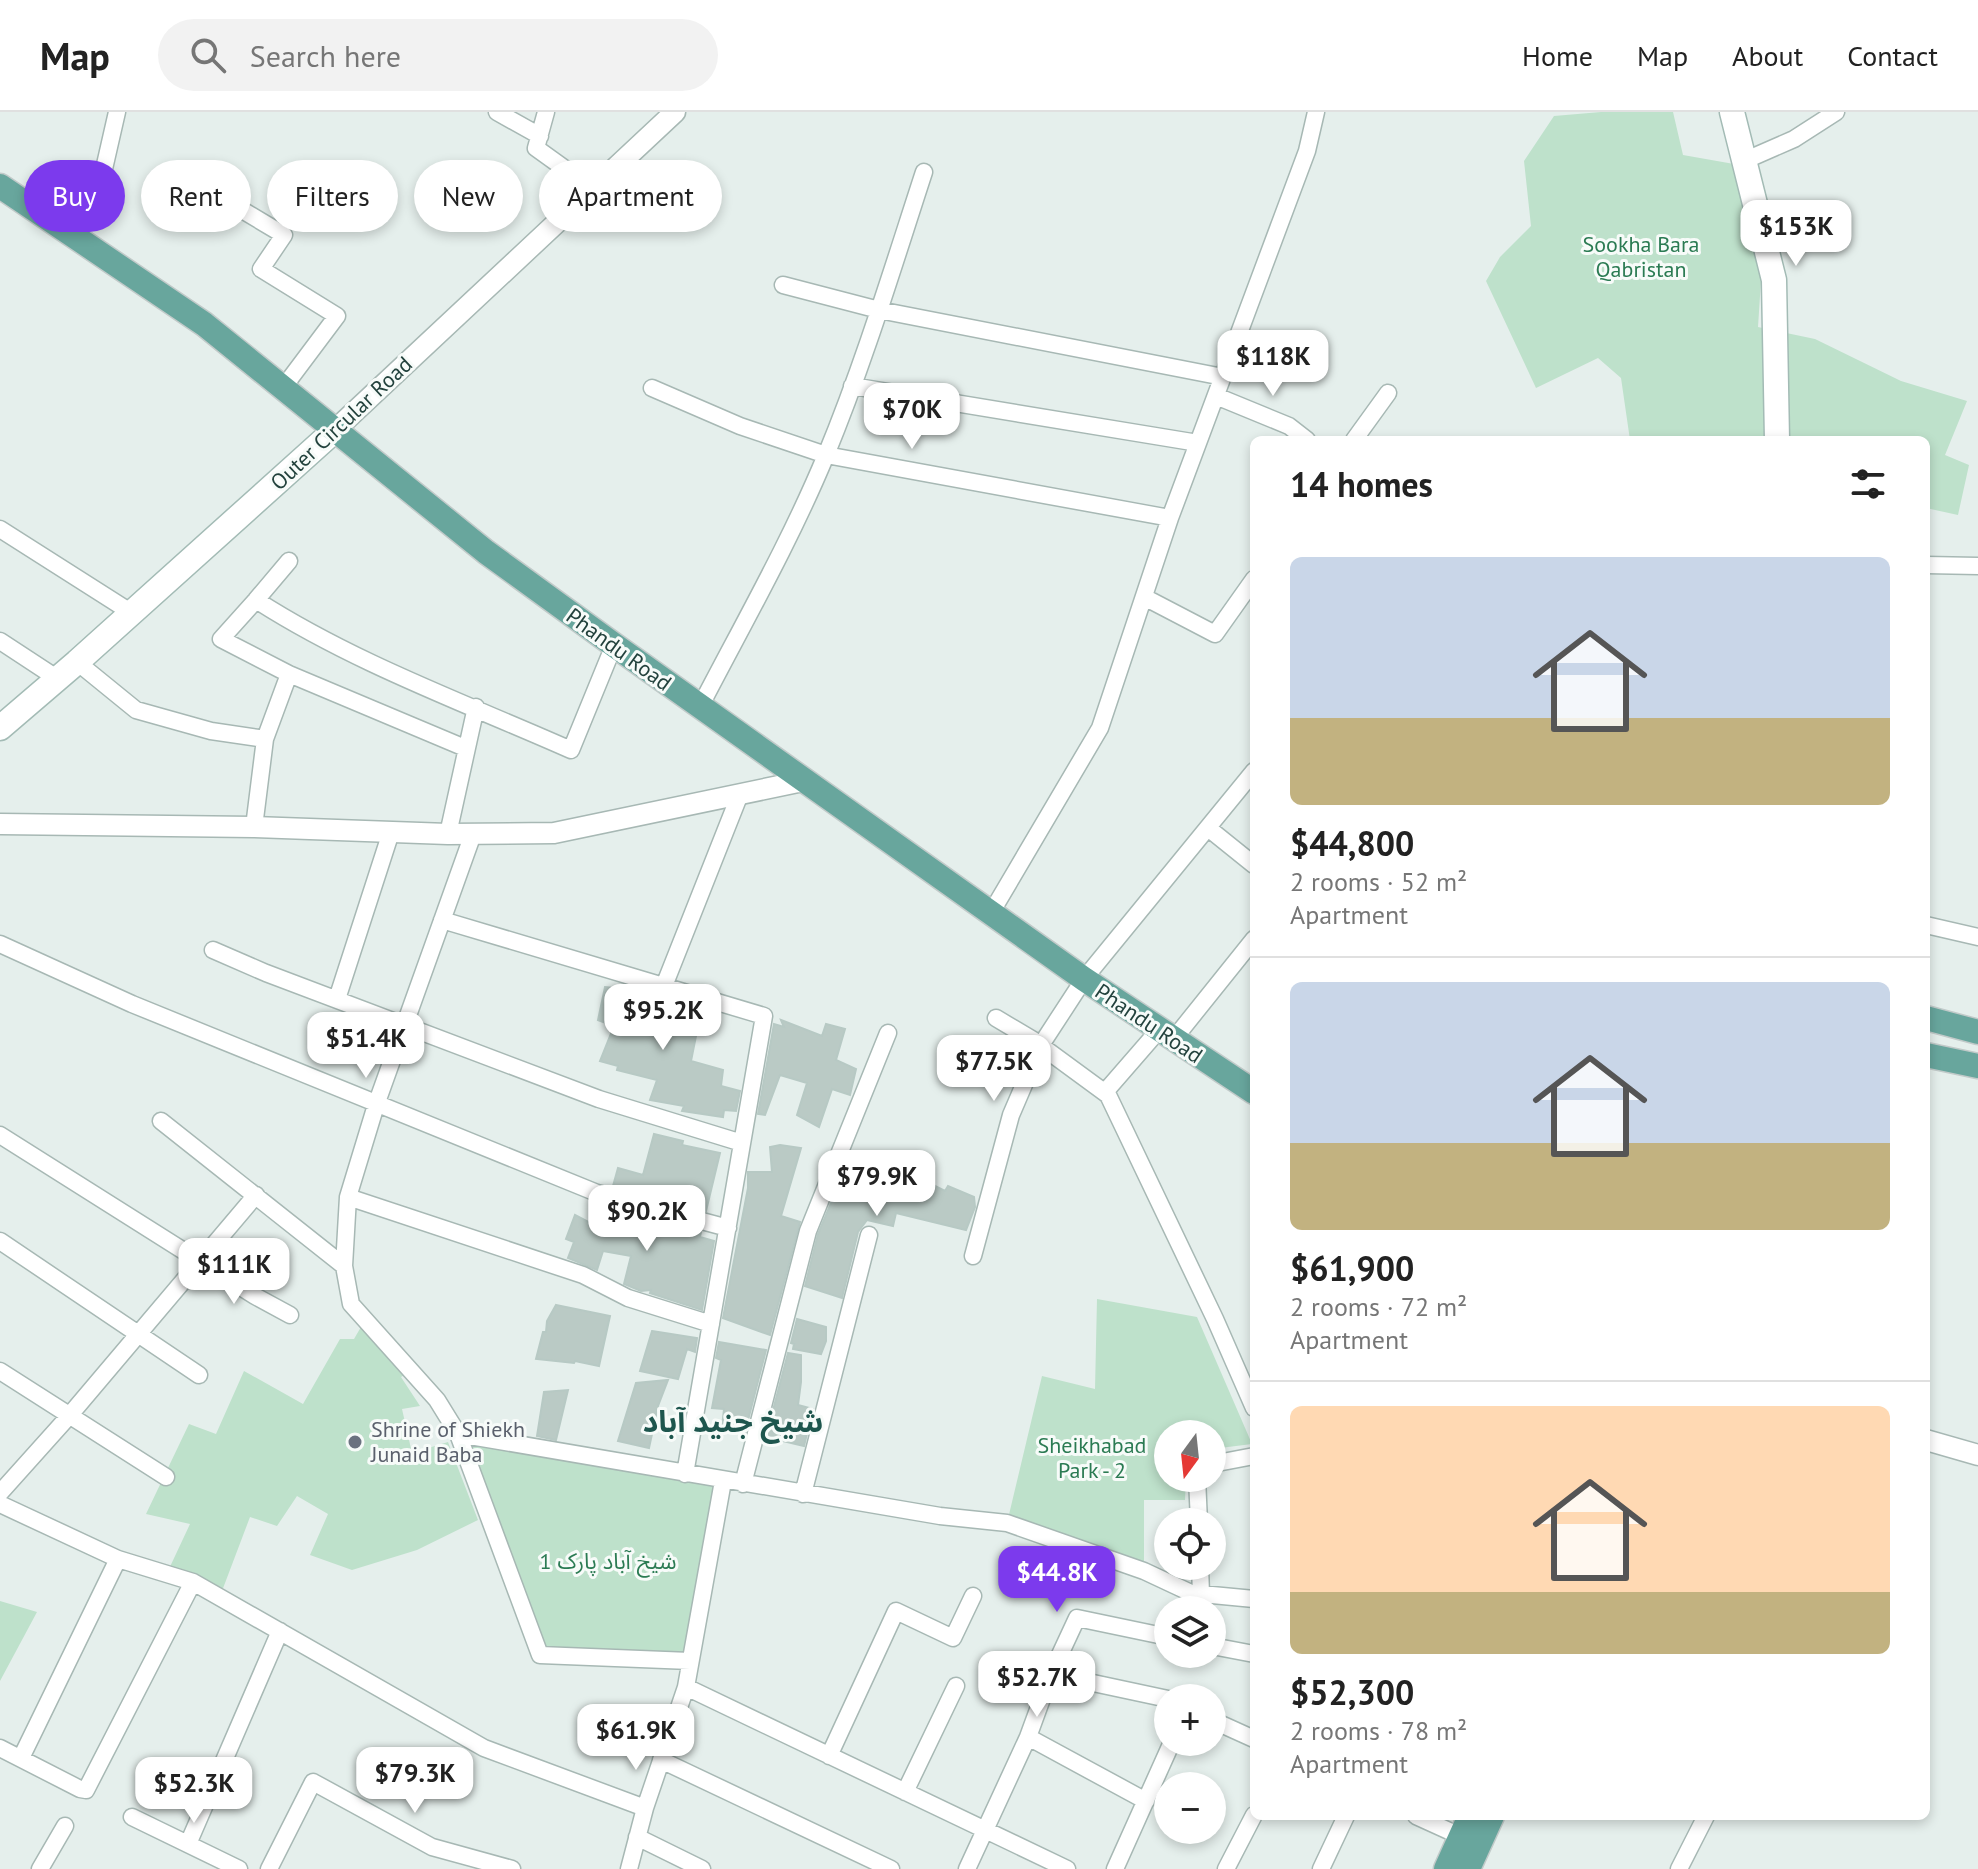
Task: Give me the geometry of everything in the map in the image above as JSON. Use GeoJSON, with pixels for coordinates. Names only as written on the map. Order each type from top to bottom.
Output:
{"type":"FeatureCollection","features":[{"type":"Feature","properties":{"kind":"main road"},"geometry":{"type":"LineString","coordinates":[[1732,112],[1774,280],[1777,436]]}},
{"type":"Feature","properties":{"kind":"main road","name":"Phandu Road"},"geometry":{"type":"LineString","coordinates":[[0,186],[204,324],[486,552],[614,645],[1084,979],[1250,1089]]}},
{"type":"Feature","properties":{"kind":"main road","name":"Outer Circular Road"},"geometry":{"type":"LineString","coordinates":[[0,728],[335,430]]}},
{"type":"Feature","properties":{"kind":"main road"},"geometry":{"type":"LineString","coordinates":[[1930,1019],[1978,1032]]}},
{"type":"Feature","properties":{"kind":"main road"},"geometry":{"type":"LineString","coordinates":[[1930,1056],[1978,1066]]}},
{"type":"Feature","properties":{"kind":"main road"},"geometry":{"type":"LineString","coordinates":[[1468,1869],[1490,1820]]}},
{"type":"Feature","properties":{"kind":"main road"},"geometry":{"type":"LineString","coordinates":[[1446,1869],[1465,1826]]}},
{"type":"Feature","properties":{"kind":"street"},"geometry":{"type":"LineString","coordinates":[[75,238],[104,169],[117,112]]}},
{"type":"Feature","properties":{"kind":"street"},"geometry":{"type":"LineString","coordinates":[[497,112],[540,136]]}},
{"type":"Feature","properties":{"kind":"street"},"geometry":{"type":"LineString","coordinates":[[546,112],[536,148],[553,160]]}},
{"type":"Feature","properties":{"kind":"street","name":"Outer Circular Road"},"geometry":{"type":"LineString","coordinates":[[624,160],[675,112]]}},
{"type":"Feature","properties":{"kind":"street"},"geometry":{"type":"LineString","coordinates":[[991,913],[1100,728],[1170,518],[1307,151],[1316,112]]}},
{"type":"Feature","properties":{"kind":"street"},"geometry":{"type":"LineString","coordinates":[[1746,160],[1794,139],[1836,112]]}},
{"type":"Feature","properties":{"kind":"street"},"geometry":{"type":"LineString","coordinates":[[700,707],[792,530],[826,455],[879,310],[924,172]]}},
{"type":"Feature","properties":{"kind":"street"},"geometry":{"type":"LineString","coordinates":[[251,215],[284,235],[261,269],[337,316],[283,388]]}},
{"type":"Feature","properties":{"kind":"street","name":"Outer Circular Road"},"geometry":{"type":"LineString","coordinates":[[335,430],[547,232]]}},
{"type":"Feature","properties":{"kind":"street"},"geometry":{"type":"LineString","coordinates":[[783,285],[879,310],[1223,377]]}},
{"type":"Feature","properties":{"kind":"street"},"geometry":{"type":"LineString","coordinates":[[852,386],[1198,443]]}},
{"type":"Feature","properties":{"kind":"street"},"geometry":{"type":"LineString","coordinates":[[652,388],[740,426],[826,455],[1170,518]]}},
{"type":"Feature","properties":{"kind":"street"},"geometry":{"type":"LineString","coordinates":[[1357,436],[1388,393]]}},
{"type":"Feature","properties":{"kind":"street"},"geometry":{"type":"LineString","coordinates":[[1216,396],[1289,426],[1302,436]]}},
{"type":"Feature","properties":{"kind":"street"},"geometry":{"type":"LineString","coordinates":[[0,529],[132,613]]}},
{"type":"Feature","properties":{"kind":"street"},"geometry":{"type":"LineString","coordinates":[[289,561],[221,639],[289,674],[465,748]]}},
{"type":"Feature","properties":{"kind":"street"},"geometry":{"type":"LineString","coordinates":[[1930,565],[1978,566]]}},
{"type":"Feature","properties":{"kind":"street"},"geometry":{"type":"LineString","coordinates":[[1144,597],[1215,634],[1250,585]]}},
{"type":"Feature","properties":{"kind":"street"},"geometry":{"type":"LineString","coordinates":[[256,600],[348,652],[571,750],[614,645]]}},
{"type":"Feature","properties":{"kind":"street"},"geometry":{"type":"LineString","coordinates":[[0,641],[58,679]]}},
{"type":"Feature","properties":{"kind":"street"},"geometry":{"type":"LineString","coordinates":[[77,662],[136,710],[211,731],[265,739]]}},
{"type":"Feature","properties":{"kind":"street"},"geometry":{"type":"LineString","coordinates":[[254,827],[265,739],[289,674]]}},
{"type":"Feature","properties":{"kind":"street"},"geometry":{"type":"LineString","coordinates":[[448,834],[476,707]]}},
{"type":"Feature","properties":{"kind":"street"},"geometry":{"type":"LineString","coordinates":[[973,1256],[1011,1115],[1041,1045],[1084,979],[1250,776]]}},
{"type":"Feature","properties":{"kind":"street"},"geometry":{"type":"LineString","coordinates":[[0,824],[254,827],[448,834],[554,833],[803,781]]}},
{"type":"Feature","properties":{"kind":"street"},"geometry":{"type":"LineString","coordinates":[[664,986],[740,794]]}},
{"type":"Feature","properties":{"kind":"street"},"geometry":{"type":"LineString","coordinates":[[1208,828],[1250,862]]}},
{"type":"Feature","properties":{"kind":"street"},"geometry":{"type":"LineString","coordinates":[[337,999],[391,832]]}},
{"type":"Feature","properties":{"kind":"street"},"geometry":{"type":"LineString","coordinates":[[473,834],[376,1105],[348,1197],[344,1266],[351,1304],[437,1400],[458,1434],[540,1655],[690,1661]]}},
{"type":"Feature","properties":{"kind":"street"},"geometry":{"type":"LineString","coordinates":[[442,920],[764,1016],[685,1474]]}},
{"type":"Feature","properties":{"kind":"street"},"geometry":{"type":"LineString","coordinates":[[1930,926],[1978,937]]}},
{"type":"Feature","properties":{"kind":"street"},"geometry":{"type":"LineString","coordinates":[[1105,1092],[1166,1035],[1250,943]]}},
{"type":"Feature","properties":{"kind":"street"},"geometry":{"type":"LineString","coordinates":[[0,944],[132,1004],[597,1193],[728,1228]]}},
{"type":"Feature","properties":{"kind":"street"},"geometry":{"type":"LineString","coordinates":[[213,950],[599,1099],[742,1143]]}},
{"type":"Feature","properties":{"kind":"street"},"geometry":{"type":"LineString","coordinates":[[996,1018],[1041,1045],[1108,1095],[1250,1399]]}},
{"type":"Feature","properties":{"kind":"street"},"geometry":{"type":"LineString","coordinates":[[743,1484],[808,1231],[888,1033]]}},
{"type":"Feature","properties":{"kind":"street"},"geometry":{"type":"LineString","coordinates":[[161,1121],[344,1266]]}},
{"type":"Feature","properties":{"kind":"street"},"geometry":{"type":"LineString","coordinates":[[0,1135],[290,1315]]}},
{"type":"Feature","properties":{"kind":"street"},"geometry":{"type":"LineString","coordinates":[[0,1493],[256,1195]]}},
{"type":"Feature","properties":{"kind":"street"},"geometry":{"type":"LineString","coordinates":[[348,1197],[583,1275],[628,1298],[711,1324]]}},
{"type":"Feature","properties":{"kind":"street"},"geometry":{"type":"LineString","coordinates":[[803,1494],[869,1235]]}},
{"type":"Feature","properties":{"kind":"street"},"geometry":{"type":"LineString","coordinates":[[0,1241],[199,1375]]}},
{"type":"Feature","properties":{"kind":"street"},"geometry":{"type":"LineString","coordinates":[[0,1371],[166,1477]]}},
{"type":"Feature","properties":{"kind":"street"},"geometry":{"type":"LineString","coordinates":[[458,1434],[803,1494],[940,1516],[1007,1523],[1144,1571],[1191,1593],[1250,1599]]}},
{"type":"Feature","properties":{"kind":"street"},"geometry":{"type":"LineString","coordinates":[[1930,1441],[1978,1455]]}},
{"type":"Feature","properties":{"kind":"street"},"geometry":{"type":"LineString","coordinates":[[1226,1461],[1250,1457]]}},
{"type":"Feature","properties":{"kind":"street"},"geometry":{"type":"LineString","coordinates":[[629,1869],[645,1808],[686,1687],[723,1481]]}},
{"type":"Feature","properties":{"kind":"street"},"geometry":{"type":"LineString","coordinates":[[0,1504],[118,1559],[193,1582],[484,1748],[645,1808]]}},
{"type":"Feature","properties":{"kind":"street"},"geometry":{"type":"LineString","coordinates":[[21,1758],[118,1559]]}},
{"type":"Feature","properties":{"kind":"street"},"geometry":{"type":"LineString","coordinates":[[1200,1580],[1201,1594]]}},
{"type":"Feature","properties":{"kind":"street"},"geometry":{"type":"LineString","coordinates":[[0,1748],[86,1790],[193,1582]]}},
{"type":"Feature","properties":{"kind":"street"},"geometry":{"type":"LineString","coordinates":[[829,1756],[896,1611],[953,1638],[973,1596]]}},
{"type":"Feature","properties":{"kind":"street"},"geometry":{"type":"LineString","coordinates":[[967,1869],[1028,1737],[1051,1674],[1077,1618],[1154,1634]]}},
{"type":"Feature","properties":{"kind":"street"},"geometry":{"type":"LineString","coordinates":[[188,1844],[280,1631]]}},
{"type":"Feature","properties":{"kind":"street"},"geometry":{"type":"LineString","coordinates":[[1226,1649],[1250,1653]]}},
{"type":"Feature","properties":{"kind":"street"},"geometry":{"type":"LineString","coordinates":[[1051,1674],[1154,1696]]}},
{"type":"Feature","properties":{"kind":"street"},"geometry":{"type":"LineString","coordinates":[[905,1792],[956,1686]]}},
{"type":"Feature","properties":{"kind":"street"},"geometry":{"type":"LineString","coordinates":[[686,1687],[1067,1869]]}},
{"type":"Feature","properties":{"kind":"street"},"geometry":{"type":"LineString","coordinates":[[1226,1726],[1250,1737]]}},
{"type":"Feature","properties":{"kind":"street"},"geometry":{"type":"LineString","coordinates":[[1028,1737],[1146,1801]]}},
{"type":"Feature","properties":{"kind":"street"},"geometry":{"type":"LineString","coordinates":[[1115,1869],[1166,1756]]}},
{"type":"Feature","properties":{"kind":"street"},"geometry":{"type":"LineString","coordinates":[[661,1760],[891,1869]]}},
{"type":"Feature","properties":{"kind":"street"},"geometry":{"type":"LineString","coordinates":[[269,1869],[313,1782],[432,1847],[512,1869]]}},
{"type":"Feature","properties":{"kind":"street"},"geometry":{"type":"LineString","coordinates":[[132,1817],[239,1869]]}},
{"type":"Feature","properties":{"kind":"street"},"geometry":{"type":"LineString","coordinates":[[1226,1869],[1251,1820]]}},
{"type":"Feature","properties":{"kind":"street"},"geometry":{"type":"LineString","coordinates":[[1321,1869],[1344,1820]]}},
{"type":"Feature","properties":{"kind":"street"},"geometry":{"type":"LineString","coordinates":[[1436,1820],[1465,1826]]}},
{"type":"Feature","properties":{"kind":"street"},"geometry":{"type":"LineString","coordinates":[[1679,1869],[1704,1820]]}},
{"type":"Feature","properties":{"kind":"street"},"geometry":{"type":"LineString","coordinates":[[40,1869],[65,1826]]}},
{"type":"Feature","properties":{"kind":"street"},"geometry":{"type":"LineString","coordinates":[[637,1837],[702,1869]]}},
{"type":"Feature","properties":{"kind":"green space","name":"Sookha Bara Qabristan"},"geometry":{"type":"Polygon","coordinates":[[[1601,112],[1673,112],[1683,155],[1734,164],[1762,265],[1758,327],[1815,339],[1901,381],[1967,401],[1945,455],[1969,465],[1958,515],[1930,509],[1930,436],[1629,436],[1621,378],[1598,358],[1536,388],[1486,281],[1500,257],[1531,226],[1524,161],[1554,116],[1601,112]]]}},
{"type":"Feature","properties":{"kind":"green space","name":"Sheikhabad Park - 2"},"geometry":{"type":"Polygon","coordinates":[[[1097,1299],[1197,1317],[1250,1444],[1226,1447],[1226,1420],[1154,1420],[1154,1492],[1185,1492],[1185,1500],[1144,1500],[1144,1571],[1007,1523],[1042,1376],[1095,1389],[1097,1299]]]}},
{"type":"Feature","properties":{"kind":"green space"},"geometry":{"type":"Polygon","coordinates":[[[365,1320],[411,1371],[401,1377],[420,1406],[402,1409],[412,1453],[448,1442],[478,1520],[417,1550],[352,1570],[310,1555],[328,1514],[297,1496],[277,1526],[250,1517],[222,1591],[168,1571],[190,1524],[146,1514],[189,1424],[216,1434],[244,1371],[303,1404],[340,1339],[354,1339],[365,1320]]]}},
{"type":"Feature","properties":{"kind":"green space","name":"شیخ آباد پارک 1"},"geometry":{"type":"Polygon","coordinates":[[[458,1434],[723,1481],[690,1661],[540,1655],[458,1434]]]}},
{"type":"Feature","properties":{"kind":"green space"},"geometry":{"type":"Polygon","coordinates":[[[0,1601],[37,1612],[0,1681],[0,1601]]]}},
{"type":"Feature","properties":{"kind":"building"},"geometry":{"type":"Polygon","coordinates":[[[605,987],[642,991],[656,1000],[659,998],[700,1016],[691,1061],[723,1070],[721,1086],[740,1091],[736,1111],[724,1110],[723,1117],[682,1111],[684,1106],[650,1100],[657,1080],[617,1070],[618,1066],[600,1061],[614,1026],[598,1020],[605,987]]]}},
{"type":"Feature","properties":{"kind":"building"},"geometry":{"type":"Polygon","coordinates":[[[781,1020],[822,1036],[826,1024],[845,1029],[836,1060],[856,1069],[850,1095],[832,1089],[819,1127],[797,1115],[807,1083],[780,1075],[765,1115],[758,1114],[774,1024],[784,1027],[781,1020]]]}},
{"type":"Feature","properties":{"kind":"building"},"geometry":{"type":"Polygon","coordinates":[[[654,1134],[683,1141],[682,1145],[720,1153],[706,1211],[613,1186],[618,1168],[643,1175],[654,1134]]]}},
{"type":"Feature","properties":{"kind":"building"},"geometry":{"type":"Polygon","coordinates":[[[770,1147],[801,1148],[781,1216],[800,1222],[770,1335],[723,1318],[748,1188],[748,1172],[772,1172],[770,1147]]]}},
{"type":"Feature","properties":{"kind":"building"},"geometry":{"type":"Polygon","coordinates":[[[893,1166],[907,1173],[906,1176],[945,1191],[948,1186],[974,1197],[975,1207],[966,1230],[896,1213],[893,1226],[867,1220],[858,1232],[842,1298],[805,1286],[818,1234],[846,1167],[887,1178],[893,1166]]]}},
{"type":"Feature","properties":{"kind":"building"},"geometry":{"type":"Polygon","coordinates":[[[607,1207],[701,1232],[700,1237],[714,1241],[702,1310],[650,1293],[651,1290],[641,1291],[624,1284],[631,1256],[603,1251],[597,1270],[568,1258],[574,1242],[566,1239],[575,1215],[594,1225],[600,1208],[606,1210],[607,1207]]]}},
{"type":"Feature","properties":{"kind":"building"},"geometry":{"type":"Polygon","coordinates":[[[556,1305],[610,1316],[599,1366],[536,1359],[547,1321],[556,1305]]]}},
{"type":"Feature","properties":{"kind":"building"},"geometry":{"type":"Polygon","coordinates":[[[797,1319],[826,1327],[826,1341],[821,1354],[793,1349],[794,1344],[791,1343],[797,1319]]]}},
{"type":"Feature","properties":{"kind":"building"},"geometry":{"type":"Polygon","coordinates":[[[652,1331],[697,1338],[695,1352],[687,1349],[678,1379],[640,1371],[652,1331]]]}},
{"type":"Feature","properties":{"kind":"building"},"geometry":{"type":"Polygon","coordinates":[[[719,1342],[766,1350],[745,1432],[722,1428],[724,1409],[712,1408],[721,1360],[716,1358],[719,1342]]]}},
{"type":"Feature","properties":{"kind":"building"},"geometry":{"type":"Polygon","coordinates":[[[788,1353],[801,1355],[798,1405],[813,1409],[804,1446],[766,1437],[788,1353]]]}},
{"type":"Feature","properties":{"kind":"building"},"geometry":{"type":"Polygon","coordinates":[[[668,1380],[658,1406],[649,1448],[618,1441],[636,1383],[668,1380]]]}},
{"type":"Feature","properties":{"kind":"building"},"geometry":{"type":"Polygon","coordinates":[[[568,1390],[556,1440],[537,1436],[544,1392],[568,1390]]]}},
{"type":"Feature","properties":{"kind":"place","name":"Shrine of Shiekh Junaid Baba"},"geometry":{"type":"Point","coordinates":[355,1442]}},
{"type":"Feature","properties":{"kind":"district","name":"شیخ جنید آباد"},"geometry":{"type":"Point","coordinates":[733,1422]}}]}
